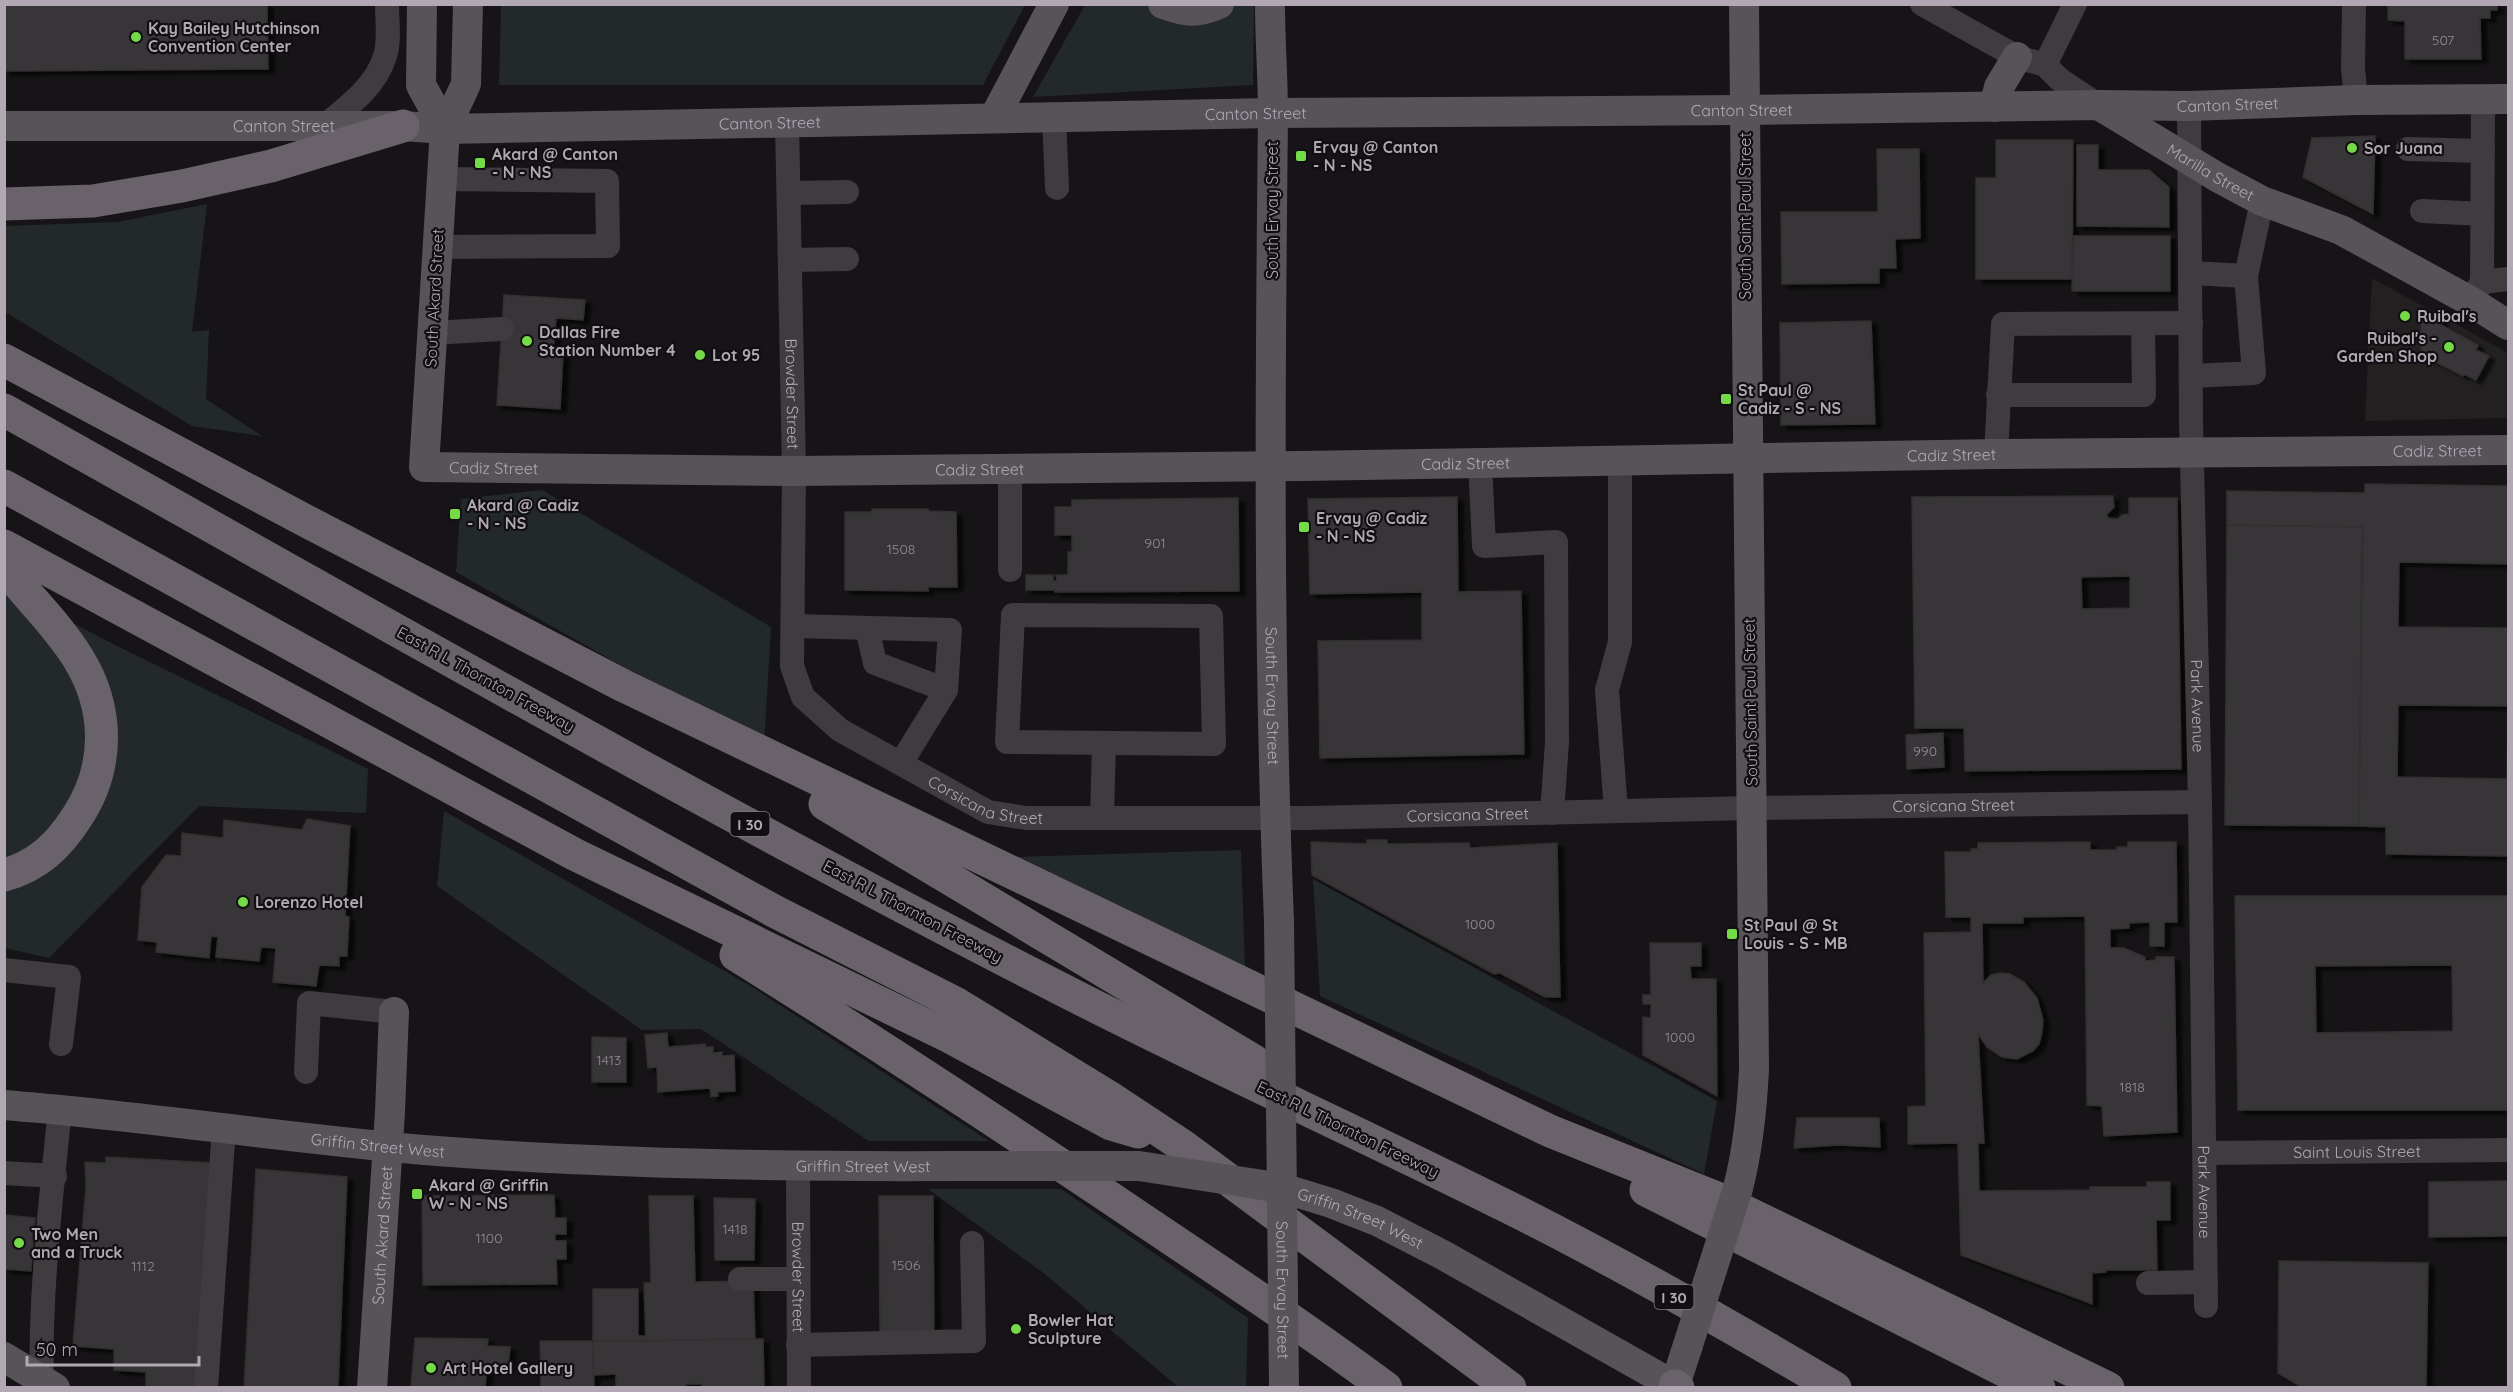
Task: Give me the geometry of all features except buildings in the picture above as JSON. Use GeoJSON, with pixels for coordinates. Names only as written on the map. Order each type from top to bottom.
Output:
{"type":"FeatureCollection","features":[{"type":"Feature","properties":{"kind":"highway"},"geometry":{"type":"LineString","coordinates":[[4,204],[93,201],[182,186],[271,166],[403,126]]}},
{"type":"Feature","properties":{"kind":"highway"},"geometry":{"type":"LineString","coordinates":[[4,360],[306,521],[624,686],[1550,1131],[1717,1198],[2108,1388]]}},
{"type":"Feature","properties":{"kind":"highway","name":"East R L Thornton Freeway"},"geometry":{"type":"LineString","coordinates":[[4,410],[473,673],[825,865],[1068,993],[1512,1209],[1744,1334],[1835,1388]]}},
{"type":"Feature","properties":{"kind":"highway"},"geometry":{"type":"LineString","coordinates":[[4,486],[774,911],[957,1004],[1109,1097],[1183,1146],[1510,1388]]}},
{"type":"Feature","properties":{"kind":"highway"},"geometry":{"type":"LineString","coordinates":[[4,546],[574,854],[950,1037],[1111,1124],[1183,1146]]}},
{"type":"Feature","properties":{"kind":"highway"},"geometry":{"type":"LineString","coordinates":[[4,572],[15,580],[78,658],[96,696],[102,730],[100,767],[88,801],[62,840],[37,861],[4,875]]}},
{"type":"Feature","properties":{"kind":"highway"},"geometry":{"type":"LineString","coordinates":[[624,686],[918,859],[1283,1079],[1512,1209]]}},
{"type":"Feature","properties":{"kind":"highway"},"geometry":{"type":"LineString","coordinates":[[574,854],[865,1035],[1322,1341],[1386,1388]]}},
{"type":"Feature","properties":{"kind":"highway"},"geometry":{"type":"LineString","coordinates":[[1550,1131],[1645,1190],[2038,1388]]}},
{"type":"Feature","properties":{"kind":"main road"},"geometry":{"type":"LineString","coordinates":[[422,4],[421,85],[445,129]]}},
{"type":"Feature","properties":{"kind":"main road","name":"South Akard Street"},"geometry":{"type":"LineString","coordinates":[[424,467],[445,129],[466,84],[468,4]]}},
{"type":"Feature","properties":{"kind":"main road"},"geometry":{"type":"LineString","coordinates":[[994,118],[1053,4]]}},
{"type":"Feature","properties":{"kind":"main road"},"geometry":{"type":"LineString","coordinates":[[1163,4],[1184,12],[1205,10],[1219,4]]}},
{"type":"Feature","properties":{"kind":"main road","name":"South Ervay Street"},"geometry":{"type":"LineString","coordinates":[[1270,4],[1273,113],[1271,466],[1284,1388]]}},
{"type":"Feature","properties":{"kind":"main road","name":"South Saint Paul Street"},"geometry":{"type":"LineString","coordinates":[[1675,1387],[1738,1188],[1746,1156],[1752,1113],[1754,1070],[1744,4]]}},
{"type":"Feature","properties":{"kind":"main road"},"geometry":{"type":"LineString","coordinates":[[1994,107],[1999,87],[2031,61]]}},
{"type":"Feature","properties":{"kind":"main road","name":"Canton Street"},"geometry":{"type":"LineString","coordinates":[[4,126],[322,128],[403,126],[445,129],[1273,113],[2189,106],[2355,100],[2496,99]]}},
{"type":"Feature","properties":{"kind":"main road","name":"Marilla Street"},"geometry":{"type":"LineString","coordinates":[[2098,105],[2262,201],[2341,230],[2476,292],[2508,325]]}},
{"type":"Feature","properties":{"kind":"main road","name":"Cadiz Street"},"geometry":{"type":"LineString","coordinates":[[424,467],[794,471],[1996,454],[2508,450]]}},
{"type":"Feature","properties":{"kind":"main road","name":"South Akard Street"},"geometry":{"type":"LineString","coordinates":[[372,1388],[388,1146],[394,1012]]}},
{"type":"Feature","properties":{"kind":"main road","name":"Griffin Street West"},"geometry":{"type":"LineString","coordinates":[[4,1105],[60,1109],[388,1146],[624,1162],[798,1167],[1139,1166],[1282,1188],[1331,1203],[1377,1221],[1443,1255],[1675,1387]]}},
{"type":"Feature","properties":{"kind":"main road"},"geometry":{"type":"LineString","coordinates":[[4,1358],[47,1385]]}},
{"type":"Feature","properties":{"kind":"street"},"geometry":{"type":"LineString","coordinates":[[322,128],[353,102],[380,69],[386,54],[387,4]]}},
{"type":"Feature","properties":{"kind":"street","name":"Marilla Street"},"geometry":{"type":"LineString","coordinates":[[1922,4],[2031,61],[2098,105]]}},
{"type":"Feature","properties":{"kind":"street"},"geometry":{"type":"LineString","coordinates":[[2031,61],[2075,4]]}},
{"type":"Feature","properties":{"kind":"street"},"geometry":{"type":"LineString","coordinates":[[2354,4],[2355,100]]}},
{"type":"Feature","properties":{"kind":"street"},"geometry":{"type":"LineString","coordinates":[[2496,99],[2483,151],[2482,214],[2476,292],[2508,279]]}},
{"type":"Feature","properties":{"kind":"street","name":"Park Avenue"},"geometry":{"type":"LineString","coordinates":[[2148,1283],[2206,1294],[2200,802],[2192,454],[2189,106]]}},
{"type":"Feature","properties":{"kind":"street"},"geometry":{"type":"LineString","coordinates":[[1054,117],[1057,188]]}},
{"type":"Feature","properties":{"kind":"street","name":"Browder Street"},"geometry":{"type":"LineString","coordinates":[[788,122],[794,471],[792,666]]}},
{"type":"Feature","properties":{"kind":"street"},"geometry":{"type":"LineString","coordinates":[[2408,149],[2483,151]]}},
{"type":"Feature","properties":{"kind":"street"},"geometry":{"type":"LineString","coordinates":[[437,247],[608,246],[608,181],[441,179]]}},
{"type":"Feature","properties":{"kind":"street"},"geometry":{"type":"LineString","coordinates":[[789,193],[847,192]]}},
{"type":"Feature","properties":{"kind":"street"},"geometry":{"type":"LineString","coordinates":[[2191,376],[2254,373],[2246,276],[2262,201]]}},
{"type":"Feature","properties":{"kind":"street"},"geometry":{"type":"LineString","coordinates":[[2422,212],[2482,214]]}},
{"type":"Feature","properties":{"kind":"street"},"geometry":{"type":"LineString","coordinates":[[790,260],[848,260]]}},
{"type":"Feature","properties":{"kind":"street"},"geometry":{"type":"LineString","coordinates":[[2191,273],[2246,276]]}},
{"type":"Feature","properties":{"kind":"street"},"geometry":{"type":"LineString","coordinates":[[1996,454],[2003,324],[2191,323]]}},
{"type":"Feature","properties":{"kind":"street"},"geometry":{"type":"LineString","coordinates":[[1998,394],[2144,395],[2143,324]]}},
{"type":"Feature","properties":{"kind":"street"},"geometry":{"type":"LineString","coordinates":[[432,333],[502,329]]}},
{"type":"Feature","properties":{"kind":"street"},"geometry":{"type":"LineString","coordinates":[[1616,811],[1607,690],[1620,642],[1620,461]]}},
{"type":"Feature","properties":{"kind":"street"},"geometry":{"type":"LineString","coordinates":[[1480,463],[1484,546],[1556,542],[1557,742],[1552,813]]}},
{"type":"Feature","properties":{"kind":"street"},"geometry":{"type":"LineString","coordinates":[[1010,469],[1010,570]]}},
{"type":"Feature","properties":{"kind":"street"},"geometry":{"type":"LineString","coordinates":[[1013,615],[1211,616],[1215,744],[1104,743],[1007,742],[1013,615]]}},
{"type":"Feature","properties":{"kind":"street"},"geometry":{"type":"LineString","coordinates":[[793,626],[950,630],[946,690],[901,764]]}},
{"type":"Feature","properties":{"kind":"street"},"geometry":{"type":"LineString","coordinates":[[867,628],[875,663],[946,690]]}},
{"type":"Feature","properties":{"kind":"street","name":"Corsicana Street"},"geometry":{"type":"LineString","coordinates":[[792,666],[803,697],[840,730],[988,812],[1003,816],[1275,818],[2200,802]]}},
{"type":"Feature","properties":{"kind":"street"},"geometry":{"type":"LineString","coordinates":[[1102,818],[1104,743]]}},
{"type":"Feature","properties":{"kind":"street"},"geometry":{"type":"LineString","coordinates":[[4,970],[69,977],[61,1044]]}},
{"type":"Feature","properties":{"kind":"street"},"geometry":{"type":"LineString","coordinates":[[306,1072],[309,1004],[394,1012]]}},
{"type":"Feature","properties":{"kind":"street"},"geometry":{"type":"LineString","coordinates":[[47,1385],[44,1312],[60,1109]]}},
{"type":"Feature","properties":{"kind":"street"},"geometry":{"type":"LineString","coordinates":[[207,1388],[224,1127]]}},
{"type":"Feature","properties":{"kind":"street","name":"Saint Louis Street"},"geometry":{"type":"LineString","coordinates":[[2205,1153],[2508,1149]]}},
{"type":"Feature","properties":{"kind":"street","name":"Browder Street"},"geometry":{"type":"LineString","coordinates":[[798,1167],[799,1388]]}},
{"type":"Feature","properties":{"kind":"street"},"geometry":{"type":"LineString","coordinates":[[4,1173],[55,1176]]}},
{"type":"Feature","properties":{"kind":"street"},"geometry":{"type":"LineString","coordinates":[[798,1345],[974,1341],[972,1243]]}},
{"type":"Feature","properties":{"kind":"street"},"geometry":{"type":"LineString","coordinates":[[740,1279],[798,1279]]}},
{"type":"Feature","properties":{"kind":"shaded area"},"geometry":{"type":"Polygon","coordinates":[[[501,4],[1025,5],[983,85],[499,85],[501,4]]]}},
{"type":"Feature","properties":{"kind":"shaded area"},"geometry":{"type":"Polygon","coordinates":[[[1085,5],[1254,5],[1253,85],[1033,97],[1085,5]]]}},
{"type":"Feature","properties":{"kind":"shaded area"},"geometry":{"type":"Polygon","coordinates":[[[207,204],[192,332],[209,330],[206,399],[262,436],[192,426],[5,312],[5,226],[118,222],[207,204]]]}},
{"type":"Feature","properties":{"kind":"shaded area","name":"Ruibal's"},"geometry":{"type":"Polygon","coordinates":[[[2372,278],[2508,353],[2507,418],[2365,421],[2372,278]]]}},
{"type":"Feature","properties":{"kind":"shaded area"},"geometry":{"type":"Polygon","coordinates":[[[542,490],[771,627],[764,746],[456,572],[461,499],[542,490]]]}},
{"type":"Feature","properties":{"kind":"shaded area"},"geometry":{"type":"Polygon","coordinates":[[[4,587],[113,644],[368,769],[366,813],[199,806],[49,958],[5,948],[4,587]]]}},
{"type":"Feature","properties":{"kind":"shaded area"},"geometry":{"type":"Polygon","coordinates":[[[444,811],[749,985],[989,1141],[869,1141],[701,1029],[642,1030],[437,886],[444,811]]]}},
{"type":"Feature","properties":{"kind":"shaded area"},"geometry":{"type":"Polygon","coordinates":[[[1241,850],[1245,968],[1016,857],[1241,850]]]}},
{"type":"Feature","properties":{"kind":"shaded area"},"geometry":{"type":"Polygon","coordinates":[[[1313,879],[1717,1101],[1704,1174],[1320,996],[1313,879]]]}},
{"type":"Feature","properties":{"kind":"shaded area"},"geometry":{"type":"Polygon","coordinates":[[[928,1189],[1061,1189],[1248,1318],[1246,1387],[1178,1387],[1045,1274],[928,1189]]]}},
{"type":"Feature","properties":{"kind":"place","name":"Kay Bailey Hutchinson Convention Center"},"geometry":{"type":"Point","coordinates":[136,37]}},
{"type":"Feature","properties":{"kind":"place","name":"Sor Juana"},"geometry":{"type":"Point","coordinates":[2352,148]}},
{"type":"Feature","properties":{"kind":"place","name":"Ervay @ Canton - N - NS"},"geometry":{"type":"Point","coordinates":[1301,156]}},
{"type":"Feature","properties":{"kind":"place","name":"Akard @ Canton - N - NS"},"geometry":{"type":"Point","coordinates":[480,163]}},
{"type":"Feature","properties":{"kind":"place","name":"Ruibal's"},"geometry":{"type":"Point","coordinates":[2405,316]}},
{"type":"Feature","properties":{"kind":"place","name":"Dallas Fire Station Number 4"},"geometry":{"type":"Point","coordinates":[527,341]}},
{"type":"Feature","properties":{"kind":"place","name":"Ruibal's - Garden Shop"},"geometry":{"type":"Point","coordinates":[2449,347]}},
{"type":"Feature","properties":{"kind":"place","name":"Lot 95"},"geometry":{"type":"Point","coordinates":[700,355]}},
{"type":"Feature","properties":{"kind":"place","name":"St Paul @ Cadiz - S - NS"},"geometry":{"type":"Point","coordinates":[1726,399]}},
{"type":"Feature","properties":{"kind":"place","name":"Akard @ Cadiz - N - NS"},"geometry":{"type":"Point","coordinates":[455,514]}},
{"type":"Feature","properties":{"kind":"place","name":"Ervay @ Cadiz - N - NS"},"geometry":{"type":"Point","coordinates":[1304,527]}},
{"type":"Feature","properties":{"kind":"place","name":"Lorenzo Hotel"},"geometry":{"type":"Point","coordinates":[243,902]}},
{"type":"Feature","properties":{"kind":"place","name":"St Paul @ St Louis - S - MB"},"geometry":{"type":"Point","coordinates":[1732,934]}},
{"type":"Feature","properties":{"kind":"place","name":"Akard @ Griffin W - N - NS"},"geometry":{"type":"Point","coordinates":[417,1194]}},
{"type":"Feature","properties":{"kind":"place","name":"Two Men and a Truck"},"geometry":{"type":"Point","coordinates":[19,1243]}},
{"type":"Feature","properties":{"kind":"place","name":"Bowler Hat Sculpture"},"geometry":{"type":"Point","coordinates":[1016,1329]}},
{"type":"Feature","properties":{"kind":"place","name":"Art Hotel Gallery"},"geometry":{"type":"Point","coordinates":[431,1368]}}]}
